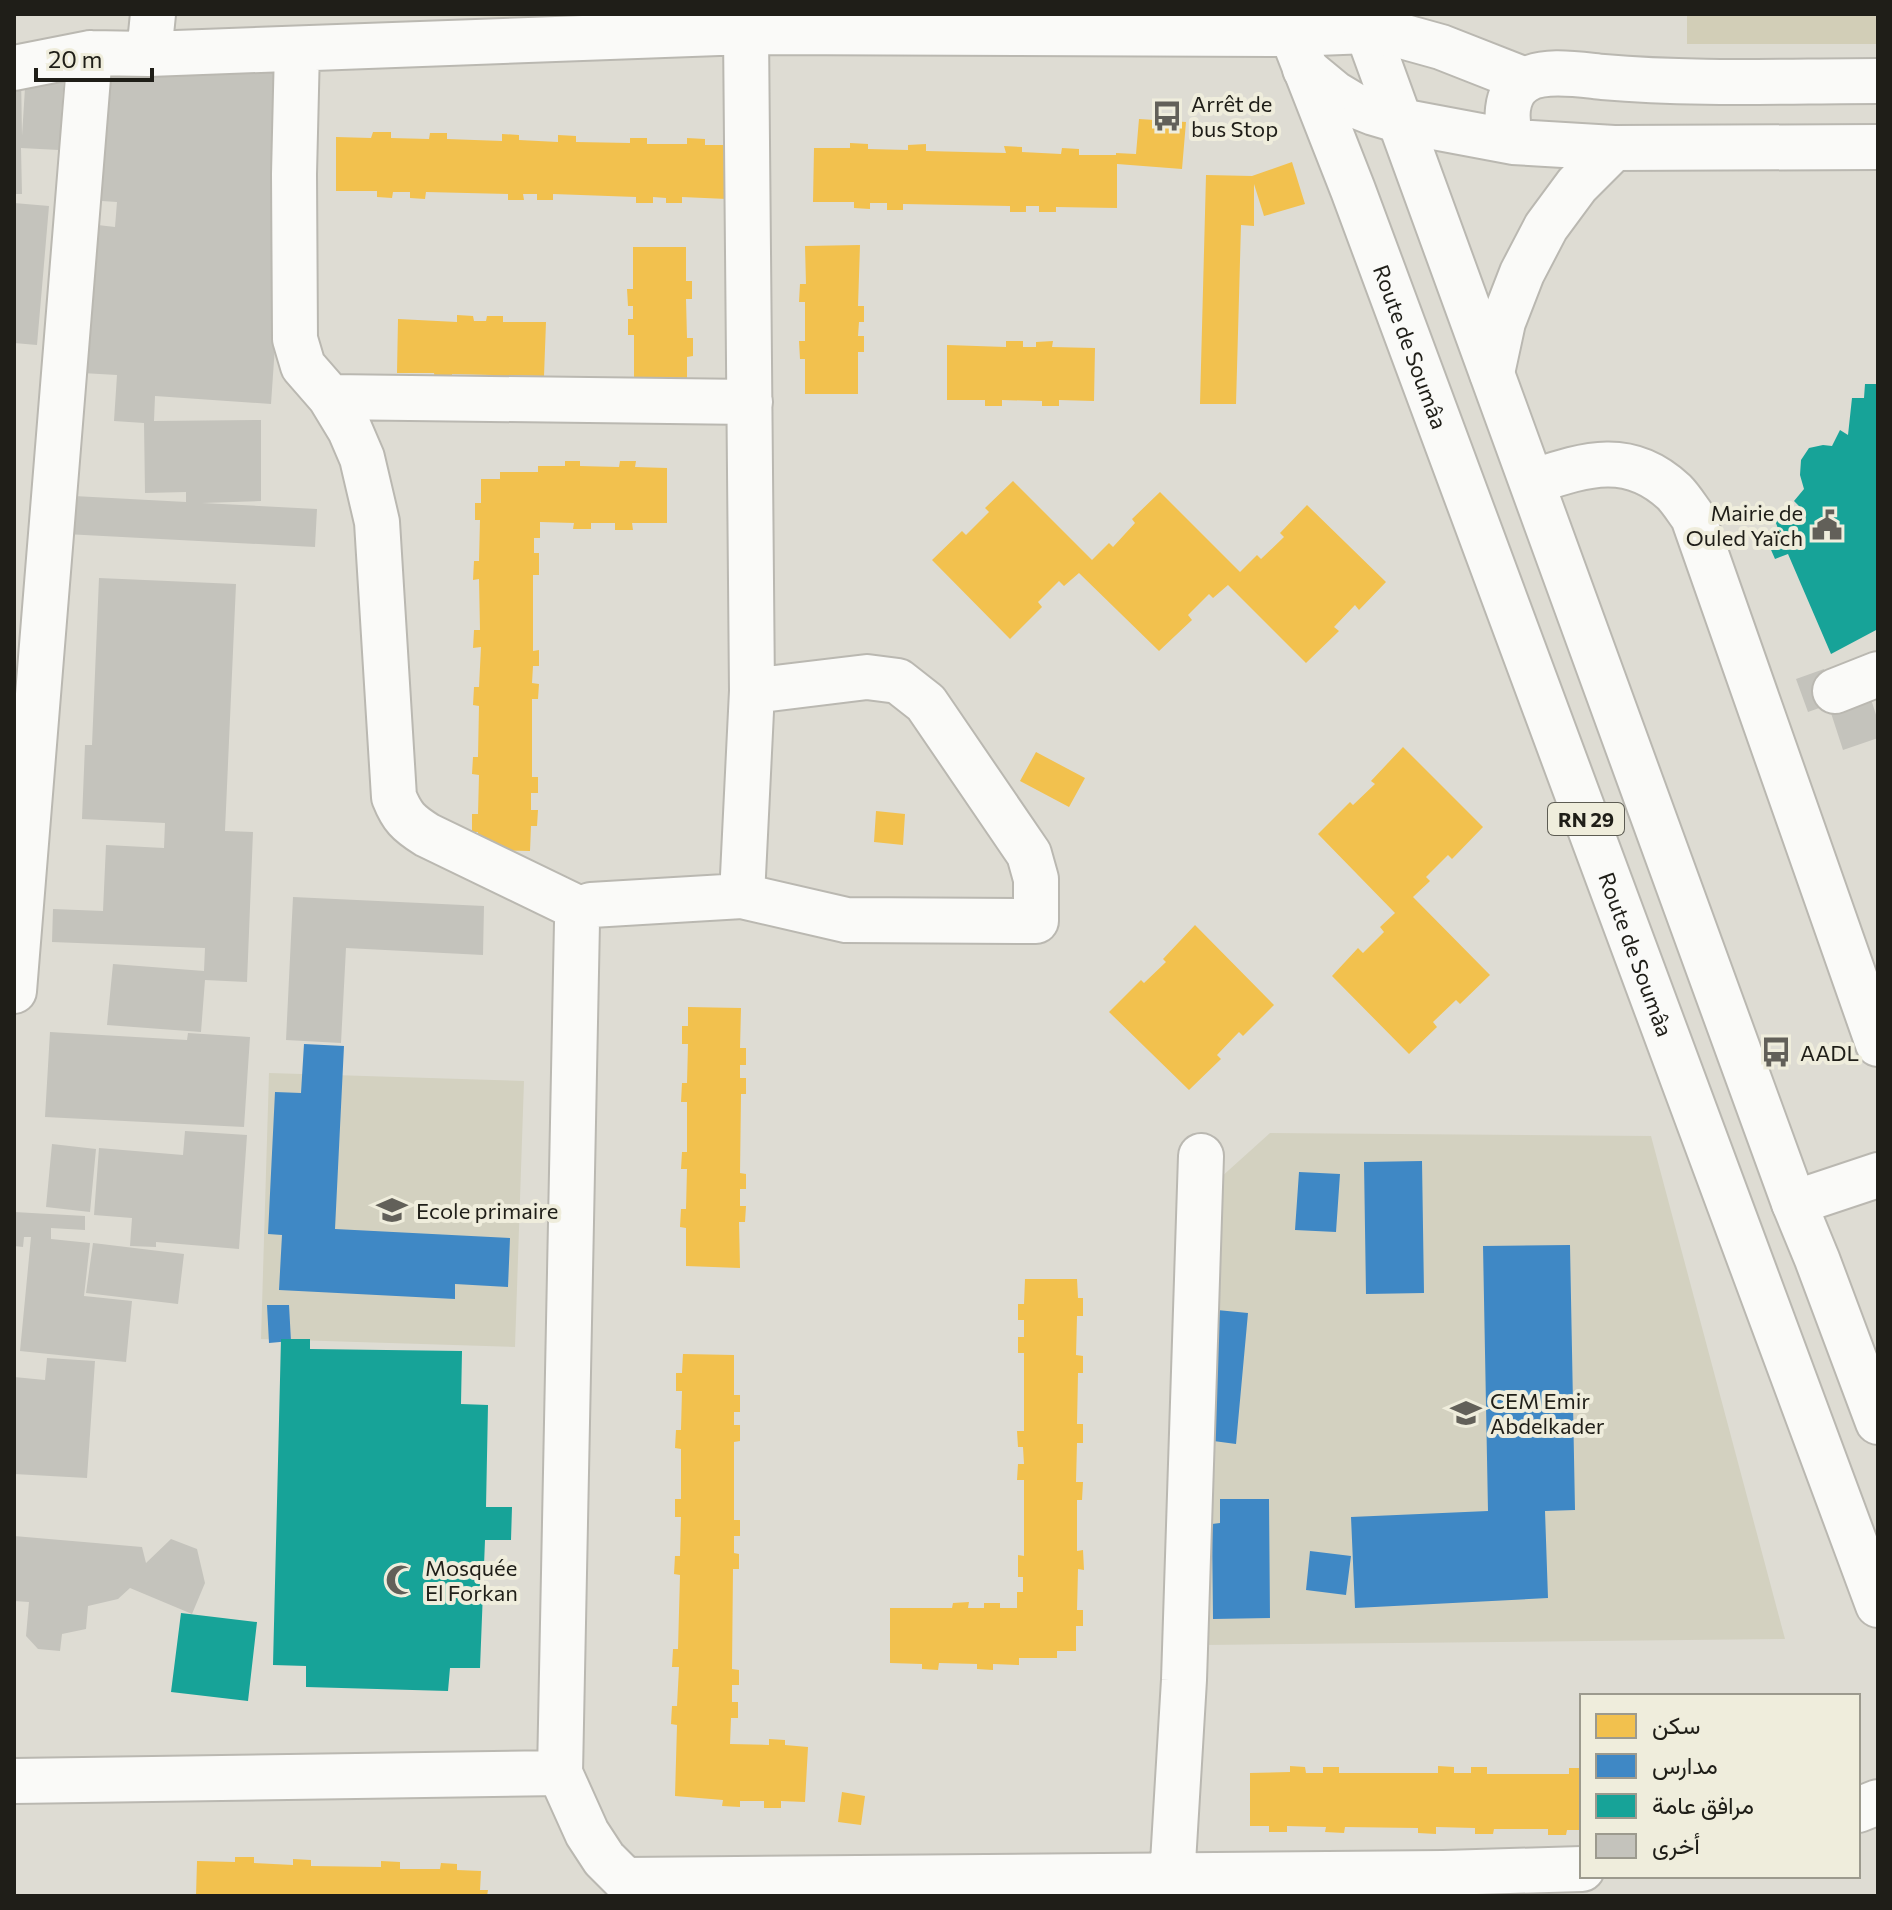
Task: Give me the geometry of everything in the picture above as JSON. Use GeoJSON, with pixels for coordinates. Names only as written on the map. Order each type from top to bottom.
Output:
{"type":"FeatureCollection","features":[{"type":"Feature","properties":{"kind":"main road"},"geometry":{"type":"LineString","coordinates":[[14,68],[90,53],[151,34],[297,49],[746,32],[1293,39],[1365,22],[1525,80],[1561,73],[1659,82],[1878,81]]}},
{"type":"Feature","properties":{"kind":"main road","name":"RN 29"},"geometry":{"type":"LineString","coordinates":[[1365,22],[1794,1203],[1878,1422]]}},
{"type":"Feature","properties":{"kind":"main road"},"geometry":{"type":"LineString","coordinates":[[742,896],[752,691],[746,32]]}},
{"type":"Feature","properties":{"kind":"main road"},"geometry":{"type":"LineString","coordinates":[[1293,39],[1334,93],[1354,105],[1401,121],[1513,142],[1614,148],[1878,147]]}},
{"type":"Feature","properties":{"kind":"main road","name":"Route de Soumâa"},"geometry":{"type":"LineString","coordinates":[[1293,39],[1359,205],[1878,1605]]}},
{"type":"Feature","properties":{"kind":"main road"},"geometry":{"type":"LineString","coordinates":[[297,49],[295,339],[303,366],[330,397],[350,430],[362,458],[377,522],[394,797],[401,815],[427,835],[580,909],[606,903],[742,896],[846,920],[1036,921],[1036,879],[1029,854],[926,703],[898,681],[867,677],[752,691]]}},
{"type":"Feature","properties":{"kind":"main road"},"geometry":{"type":"LineString","coordinates":[[14,991],[90,53]]}},
{"type":"Feature","properties":{"kind":"main road"},"geometry":{"type":"LineString","coordinates":[[1513,142],[1507,116],[1516,90],[1525,80]]}},
{"type":"Feature","properties":{"kind":"main road"},"geometry":{"type":"LineString","coordinates":[[1492,373],[1503,322],[1522,273],[1546,227],[1577,185],[1614,148]]}},
{"type":"Feature","properties":{"kind":"main road"},"geometry":{"type":"LineString","coordinates":[[330,397],[750,402]]}},
{"type":"Feature","properties":{"kind":"main road"},"geometry":{"type":"LineString","coordinates":[[1532,482],[1595,464],[1624,465],[1652,475],[1675,493],[1693,517],[1878,1044]]}},
{"type":"Feature","properties":{"kind":"main road"},"geometry":{"type":"LineString","coordinates":[[1835,691],[1878,674]]}},
{"type":"Feature","properties":{"kind":"main road"},"geometry":{"type":"LineString","coordinates":[[580,909],[577,932],[560,1773],[587,1833],[604,1859],[625,1880],[1171,1886],[1580,1869]]}},
{"type":"Feature","properties":{"kind":"main road"},"geometry":{"type":"LineString","coordinates":[[1171,1886],[1184,1680],[1201,1156]]}},
{"type":"Feature","properties":{"kind":"main road"},"geometry":{"type":"LineString","coordinates":[[1794,1203],[1878,1175]]}},
{"type":"Feature","properties":{"kind":"main road"},"geometry":{"type":"LineString","coordinates":[[14,1781],[560,1773]]}},
{"type":"Feature","properties":{"kind":"shaded area"},"geometry":{"type":"Polygon","coordinates":[[[708,14],[708,17],[372,16],[708,14]]]}},
{"type":"Feature","properties":{"kind":"shaded area"},"geometry":{"type":"Polygon","coordinates":[[[1687,14],[1878,14],[1878,44],[1687,44],[1687,14]]]}},
{"type":"Feature","properties":{"kind":"shaded area","name":"Ecole primaire"},"geometry":{"type":"Polygon","coordinates":[[[269,1073],[524,1081],[515,1347],[261,1339],[269,1073]]]}},
{"type":"Feature","properties":{"kind":"shaded area","name":"CEM Emir Abdelkader"},"geometry":{"type":"Polygon","coordinates":[[[1270,1133],[1651,1136],[1785,1639],[1204,1645],[1209,1188],[1270,1133]]]}},
{"type":"Feature","properties":{"kind":"building: سكن"},"geometry":{"type":"Polygon","coordinates":[[[1139,119],[1186,122],[1182,169],[1117,164],[1117,208],[1056,207],[1056,212],[1039,212],[1039,206],[1026,206],[1026,212],[1010,212],[1010,206],[903,204],[903,210],[887,210],[887,203],[870,203],[870,209],[854,208],[854,202],[813,202],[814,148],[850,148],[850,143],[868,144],[868,149],[908,150],[908,145],[926,144],[926,151],[1006,153],[1004,146],[1022,147],[1022,152],[1061,154],[1062,148],[1079,149],[1079,155],[1136,154],[1139,119]]]}},
{"type":"Feature","properties":{"kind":"building: سكن"},"geometry":{"type":"Polygon","coordinates":[[[373,132],[391,132],[391,138],[429,139],[430,133],[447,133],[447,139],[502,141],[502,134],[519,135],[519,140],[558,142],[558,135],[576,136],[576,142],[630,143],[630,138],[647,138],[647,144],[687,144],[687,138],[705,139],[705,145],[728,145],[727,199],[682,197],[682,203],[666,203],[666,198],[653,197],[653,203],[636,203],[636,197],[553,194],[553,200],[537,200],[537,194],[523,194],[524,200],[508,200],[508,194],[426,192],[425,199],[410,198],[410,192],[393,192],[392,198],[377,197],[377,191],[336,191],[336,137],[371,138],[373,132]]]}},
{"type":"Feature","properties":{"kind":"building: سكن"},"geometry":{"type":"Polygon","coordinates":[[[1292,162],[1305,204],[1264,216],[1254,184],[1254,226],[1241,225],[1236,404],[1200,404],[1206,175],[1252,176],[1292,162]]]}},
{"type":"Feature","properties":{"kind":"building: سكن"},"geometry":{"type":"Polygon","coordinates":[[[860,245],[858,306],[864,306],[864,322],[859,322],[858,336],[864,336],[864,352],[858,352],[858,394],[805,394],[805,359],[800,359],[799,341],[805,341],[805,302],[799,302],[800,284],[806,284],[805,246],[860,245]]]}},
{"type":"Feature","properties":{"kind":"building: سكن"},"geometry":{"type":"Polygon","coordinates":[[[633,247],[686,247],[686,281],[692,281],[692,299],[686,299],[687,338],[693,338],[693,356],[687,357],[687,395],[634,395],[634,335],[628,335],[628,319],[633,319],[633,306],[628,306],[627,289],[633,289],[633,247]]]}},
{"type":"Feature","properties":{"kind":"building: سكن"},"geometry":{"type":"Polygon","coordinates":[[[457,315],[473,316],[474,321],[486,321],[487,316],[503,316],[503,322],[546,322],[544,376],[509,375],[509,381],[492,380],[492,375],[452,374],[452,380],[435,379],[434,373],[397,373],[398,319],[457,322],[457,315]]]}},
{"type":"Feature","properties":{"kind":"building: سكن"},"geometry":{"type":"Polygon","coordinates":[[[1006,341],[1023,341],[1023,347],[1036,347],[1036,342],[1053,341],[1052,347],[1095,348],[1094,401],[1059,400],[1059,406],[1042,406],[1042,401],[1002,400],[1002,406],[985,406],[985,400],[947,400],[947,345],[1006,347],[1006,341]]]}},
{"type":"Feature","properties":{"kind":"building: سكن"},"geometry":{"type":"Polygon","coordinates":[[[565,461],[580,461],[580,466],[619,467],[620,461],[636,461],[635,467],[667,468],[667,523],[632,523],[633,530],[615,530],[615,523],[591,523],[591,529],[573,529],[574,523],[540,522],[540,538],[534,538],[534,553],[539,553],[539,575],[533,575],[533,651],[539,650],[539,666],[533,666],[532,683],[539,684],[538,699],[532,699],[532,777],[538,777],[538,793],[531,793],[531,810],[538,810],[537,826],[531,826],[530,851],[478,850],[478,832],[472,832],[472,814],[478,814],[479,775],[472,774],[473,757],[478,757],[479,706],[473,705],[474,687],[479,687],[481,647],[473,648],[474,630],[480,630],[479,579],[473,580],[474,561],[479,561],[480,520],[475,520],[475,503],[481,503],[481,479],[500,479],[500,472],[538,472],[538,466],[565,466],[565,461]]]}},
{"type":"Feature","properties":{"kind":"building: سكن"},"geometry":{"type":"Polygon","coordinates":[[[1013,481],[1092,560],[1109,543],[1113,547],[1135,523],[1132,519],[1160,492],[1240,572],[1257,555],[1261,559],[1284,537],[1280,533],[1307,505],[1386,582],[1359,610],[1355,605],[1334,627],[1339,631],[1306,663],[1228,585],[1213,598],[1209,594],[1188,615],[1192,620],[1159,651],[1079,573],[1064,586],[1059,581],[1038,602],[1042,607],[1010,639],[932,560],[962,531],[966,535],[989,512],[985,508],[1013,481]]]}},
{"type":"Feature","properties":{"kind":"building: سكن"},"geometry":{"type":"Polygon","coordinates":[[[1403,747],[1483,827],[1452,859],[1448,855],[1426,877],[1430,881],[1413,897],[1490,975],[1460,1004],[1456,1000],[1433,1022],[1437,1027],[1409,1054],[1332,976],[1358,948],[1363,953],[1384,932],[1380,927],[1395,913],[1318,834],[1350,802],[1353,805],[1375,784],[1371,781],[1403,747]]]}},
{"type":"Feature","properties":{"kind":"building: سكن"},"geometry":{"type":"Polygon","coordinates":[[[1036,752],[1085,778],[1069,807],[1020,781],[1036,752]]]}},
{"type":"Feature","properties":{"kind":"building: سكن"},"geometry":{"type":"Polygon","coordinates":[[[876,811],[905,814],[903,845],[874,842],[876,811]]]}},
{"type":"Feature","properties":{"kind":"building: سكن"},"geometry":{"type":"Polygon","coordinates":[[[1195,925],[1274,1005],[1243,1036],[1239,1032],[1217,1055],[1221,1059],[1189,1090],[1109,1012],[1141,980],[1144,983],[1166,962],[1163,959],[1195,925]]]}},
{"type":"Feature","properties":{"kind":"building: سكن"},"geometry":{"type":"Polygon","coordinates":[[[688,1007],[741,1008],[740,1048],[746,1048],[746,1065],[740,1065],[740,1078],[746,1078],[746,1094],[741,1094],[740,1173],[746,1174],[746,1189],[740,1189],[740,1206],[746,1206],[745,1222],[739,1222],[740,1268],[686,1266],[686,1228],[680,1227],[681,1209],[686,1209],[687,1169],[681,1169],[682,1152],[687,1152],[687,1102],[681,1102],[682,1083],[687,1083],[688,1044],[682,1044],[682,1026],[688,1026],[688,1007]]]}},
{"type":"Feature","properties":{"kind":"building: سكن"},"geometry":{"type":"Polygon","coordinates":[[[1025,1279],[1077,1279],[1078,1298],[1083,1298],[1083,1316],[1077,1316],[1076,1355],[1083,1356],[1083,1373],[1078,1373],[1077,1424],[1083,1424],[1083,1443],[1077,1443],[1076,1482],[1083,1482],[1082,1500],[1077,1500],[1077,1551],[1083,1550],[1084,1570],[1078,1569],[1077,1610],[1083,1610],[1083,1626],[1076,1626],[1076,1651],[1057,1651],[1057,1658],[1019,1658],[1019,1665],[993,1664],[993,1670],[977,1669],[977,1664],[939,1663],[938,1670],[922,1669],[922,1664],[890,1663],[890,1608],[952,1608],[953,1603],[969,1602],[968,1608],[984,1608],[984,1603],[1000,1603],[1000,1608],[1017,1608],[1017,1592],[1023,1592],[1023,1577],[1018,1577],[1018,1555],[1024,1556],[1024,1480],[1017,1480],[1018,1464],[1024,1464],[1023,1447],[1018,1447],[1017,1431],[1024,1431],[1024,1353],[1018,1353],[1018,1337],[1024,1337],[1024,1320],[1018,1320],[1018,1304],[1024,1304],[1025,1279]]]}},
{"type":"Feature","properties":{"kind":"building: سكن"},"geometry":{"type":"Polygon","coordinates":[[[683,1354],[734,1355],[734,1395],[740,1395],[740,1412],[734,1412],[734,1425],[740,1425],[740,1441],[734,1442],[734,1520],[740,1520],[740,1536],[734,1536],[734,1553],[739,1554],[739,1569],[733,1569],[732,1669],[739,1670],[739,1685],[732,1685],[732,1702],[738,1702],[738,1718],[731,1718],[730,1744],[769,1745],[769,1739],[785,1740],[785,1745],[808,1747],[805,1802],[781,1801],[781,1808],[764,1808],[764,1801],[740,1801],[740,1807],[722,1806],[723,1800],[675,1796],[677,1725],[671,1724],[672,1706],[677,1706],[679,1667],[672,1667],[673,1649],[678,1649],[680,1575],[674,1574],[675,1556],[680,1556],[681,1517],[675,1517],[675,1499],[681,1499],[681,1449],[675,1448],[676,1430],[681,1430],[682,1391],[676,1391],[676,1373],[682,1373],[683,1354]]]}},
{"type":"Feature","properties":{"kind":"building: سكن"},"geometry":{"type":"Polygon","coordinates":[[[1290,1766],[1305,1767],[1306,1773],[1323,1773],[1323,1767],[1339,1767],[1339,1773],[1438,1773],[1438,1766],[1454,1767],[1454,1773],[1471,1773],[1471,1767],[1487,1767],[1487,1774],[1569,1774],[1569,1768],[1580,1768],[1580,1830],[1567,1830],[1566,1835],[1548,1835],[1548,1829],[1494,1829],[1493,1834],[1475,1834],[1475,1828],[1436,1827],[1436,1834],[1418,1833],[1418,1828],[1345,1827],[1344,1833],[1325,1832],[1326,1827],[1287,1826],[1287,1832],[1269,1832],[1269,1826],[1250,1826],[1250,1773],[1290,1772],[1290,1766]]]}},
{"type":"Feature","properties":{"kind":"building: سكن"},"geometry":{"type":"Polygon","coordinates":[[[842,1792],[865,1796],[861,1825],[838,1822],[842,1792]]]}},
{"type":"Feature","properties":{"kind":"building: سكن"},"geometry":{"type":"Polygon","coordinates":[[[235,1857],[254,1857],[254,1863],[293,1865],[293,1859],[311,1860],[311,1866],[381,1867],[381,1861],[400,1862],[400,1869],[440,1869],[441,1863],[457,1864],[457,1870],[481,1871],[480,1890],[488,1890],[487,1896],[196,1896],[197,1861],[235,1862],[235,1857]]]}},
{"type":"Feature","properties":{"kind":"building: مدارس"},"geometry":{"type":"Polygon","coordinates":[[[304,1044],[344,1046],[335,1229],[510,1238],[508,1287],[455,1284],[455,1299],[279,1290],[282,1235],[268,1234],[275,1092],[301,1093],[304,1044]]]}},
{"type":"Feature","properties":{"kind":"building: مدارس"},"geometry":{"type":"Polygon","coordinates":[[[1422,1161],[1424,1293],[1366,1294],[1364,1162],[1422,1161]]]}},
{"type":"Feature","properties":{"kind":"building: مدارس"},"geometry":{"type":"Polygon","coordinates":[[[1299,1172],[1340,1174],[1336,1232],[1295,1230],[1299,1172]]]}},
{"type":"Feature","properties":{"kind":"building: مدارس"},"geometry":{"type":"Polygon","coordinates":[[[1570,1245],[1575,1510],[1545,1511],[1548,1598],[1355,1608],[1351,1517],[1488,1511],[1483,1246],[1570,1245]]]}},
{"type":"Feature","properties":{"kind":"building: مدارس"},"geometry":{"type":"Polygon","coordinates":[[[267,1305],[289,1305],[291,1341],[269,1343],[267,1305]]]}},
{"type":"Feature","properties":{"kind":"building: مدارس"},"geometry":{"type":"Polygon","coordinates":[[[1217,1310],[1248,1313],[1236,1444],[1206,1440],[1217,1310]]]}},
{"type":"Feature","properties":{"kind":"building: مدارس"},"geometry":{"type":"Polygon","coordinates":[[[1220,1499],[1269,1499],[1270,1618],[1213,1619],[1212,1524],[1220,1523],[1220,1499]]]}},
{"type":"Feature","properties":{"kind":"building: مدارس"},"geometry":{"type":"Polygon","coordinates":[[[1310,1551],[1351,1556],[1346,1595],[1306,1590],[1310,1551]]]}},
{"type":"Feature","properties":{"kind":"building: مرافق عامة","name":"Mairie de Ouled Yaïch"},"geometry":{"type":"Polygon","coordinates":[[[1865,384],[1878,384],[1878,629],[1831,654],[1788,554],[1775,559],[1765,536],[1779,531],[1774,518],[1800,507],[1794,501],[1804,489],[1800,475],[1801,460],[1809,448],[1832,446],[1840,430],[1848,435],[1852,398],[1864,398],[1865,384]]]}},
{"type":"Feature","properties":{"kind":"building: مرافق عامة"},"geometry":{"type":"Polygon","coordinates":[[[281,1339],[310,1339],[310,1349],[462,1351],[461,1404],[488,1405],[486,1507],[512,1507],[511,1540],[485,1540],[480,1668],[450,1668],[448,1691],[306,1687],[306,1666],[273,1665],[281,1339]]]}},
{"type":"Feature","properties":{"kind":"building: مرافق عامة"},"geometry":{"type":"Polygon","coordinates":[[[181,1613],[257,1622],[248,1701],[171,1692],[181,1613]]]}},
{"type":"Feature","properties":{"kind":"building: أخرى"},"geometry":{"type":"Polygon","coordinates":[[[97,56],[294,70],[271,404],[155,396],[154,421],[261,420],[261,501],[202,503],[317,509],[315,547],[65,534],[89,224],[115,227],[117,202],[87,200],[97,56]],[[82,373],[74,496],[186,502],[186,492],[145,493],[144,423],[114,421],[117,375],[82,373]]]}},
{"type":"Feature","properties":{"kind":"building: أخرى"},"geometry":{"type":"Polygon","coordinates":[[[26,72],[64,75],[59,150],[21,148],[22,194],[14,194],[14,75],[21,75],[22,136],[26,72]]]}},
{"type":"Feature","properties":{"kind":"building: أخرى"},"geometry":{"type":"Polygon","coordinates":[[[14,203],[49,206],[37,345],[14,343],[14,203]]]}},
{"type":"Feature","properties":{"kind":"building: أخرى"},"geometry":{"type":"Polygon","coordinates":[[[99,578],[236,584],[225,831],[253,832],[247,982],[205,980],[201,1032],[107,1025],[113,964],[204,971],[205,948],[52,942],[53,909],[103,911],[106,845],[164,848],[165,823],[82,819],[85,745],[92,745],[99,578]]]}},
{"type":"Feature","properties":{"kind":"building: أخرى"},"geometry":{"type":"Polygon","coordinates":[[[1824,669],[1836,702],[1808,712],[1796,679],[1824,669]]]}},
{"type":"Feature","properties":{"kind":"building: أخرى"},"geometry":{"type":"Polygon","coordinates":[[[1870,696],[1878,721],[1878,738],[1843,750],[1830,710],[1870,696]]]}},
{"type":"Feature","properties":{"kind":"building: أخرى"},"geometry":{"type":"Polygon","coordinates":[[[293,897],[484,906],[483,955],[346,948],[341,1043],[286,1040],[293,897]]]}},
{"type":"Feature","properties":{"kind":"building: أخرى"},"geometry":{"type":"Polygon","coordinates":[[[50,1032],[187,1040],[188,1033],[250,1037],[244,1127],[45,1117],[50,1032]]]}},
{"type":"Feature","properties":{"kind":"building: أخرى"},"geometry":{"type":"Polygon","coordinates":[[[185,1131],[247,1135],[239,1249],[156,1242],[156,1247],[130,1246],[132,1218],[94,1215],[99,1148],[183,1155],[185,1131]]]}},
{"type":"Feature","properties":{"kind":"building: أخرى"},"geometry":{"type":"Polygon","coordinates":[[[52,1144],[96,1149],[90,1212],[46,1207],[52,1144]]]}},
{"type":"Feature","properties":{"kind":"building: أخرى"},"geometry":{"type":"Polygon","coordinates":[[[14,1212],[85,1216],[85,1230],[51,1228],[51,1239],[90,1243],[84,1296],[132,1301],[126,1362],[20,1351],[31,1237],[24,1237],[23,1247],[14,1246],[14,1212]]]}},
{"type":"Feature","properties":{"kind":"building: أخرى"},"geometry":{"type":"Polygon","coordinates":[[[93,1243],[184,1254],[178,1304],[86,1293],[93,1243]]]}},
{"type":"Feature","properties":{"kind":"building: أخرى"},"geometry":{"type":"Polygon","coordinates":[[[47,1358],[95,1361],[87,1478],[14,1474],[14,1377],[45,1380],[47,1358]]]}},
{"type":"Feature","properties":{"kind":"building: أخرى"},"geometry":{"type":"Polygon","coordinates":[[[14,1536],[142,1547],[146,1563],[171,1539],[197,1549],[205,1583],[192,1614],[130,1588],[118,1599],[88,1606],[86,1629],[62,1634],[60,1651],[38,1649],[26,1636],[29,1602],[14,1601],[14,1536]]]}},
{"type":"Feature","properties":{"kind":"place","name":"Arrêt de bus Stop"},"geometry":{"type":"Point","coordinates":[1167,116]}},
{"type":"Feature","properties":{"kind":"place","name":"Mairie de Ouled Yaïch"},"geometry":{"type":"Point","coordinates":[1827,525]}},
{"type":"Feature","properties":{"kind":"place","name":"AADL"},"geometry":{"type":"Point","coordinates":[1776,1052]}},
{"type":"Feature","properties":{"kind":"place","name":"Ecole primaire"},"geometry":{"type":"Point","coordinates":[392,1210]}},
{"type":"Feature","properties":{"kind":"place","name":"CEM Emir Abdelkader"},"geometry":{"type":"Point","coordinates":[1466,1413]}},
{"type":"Feature","properties":{"kind":"place","name":"Mosquée El Forkan"},"geometry":{"type":"Point","coordinates":[401,1580]}}]}
